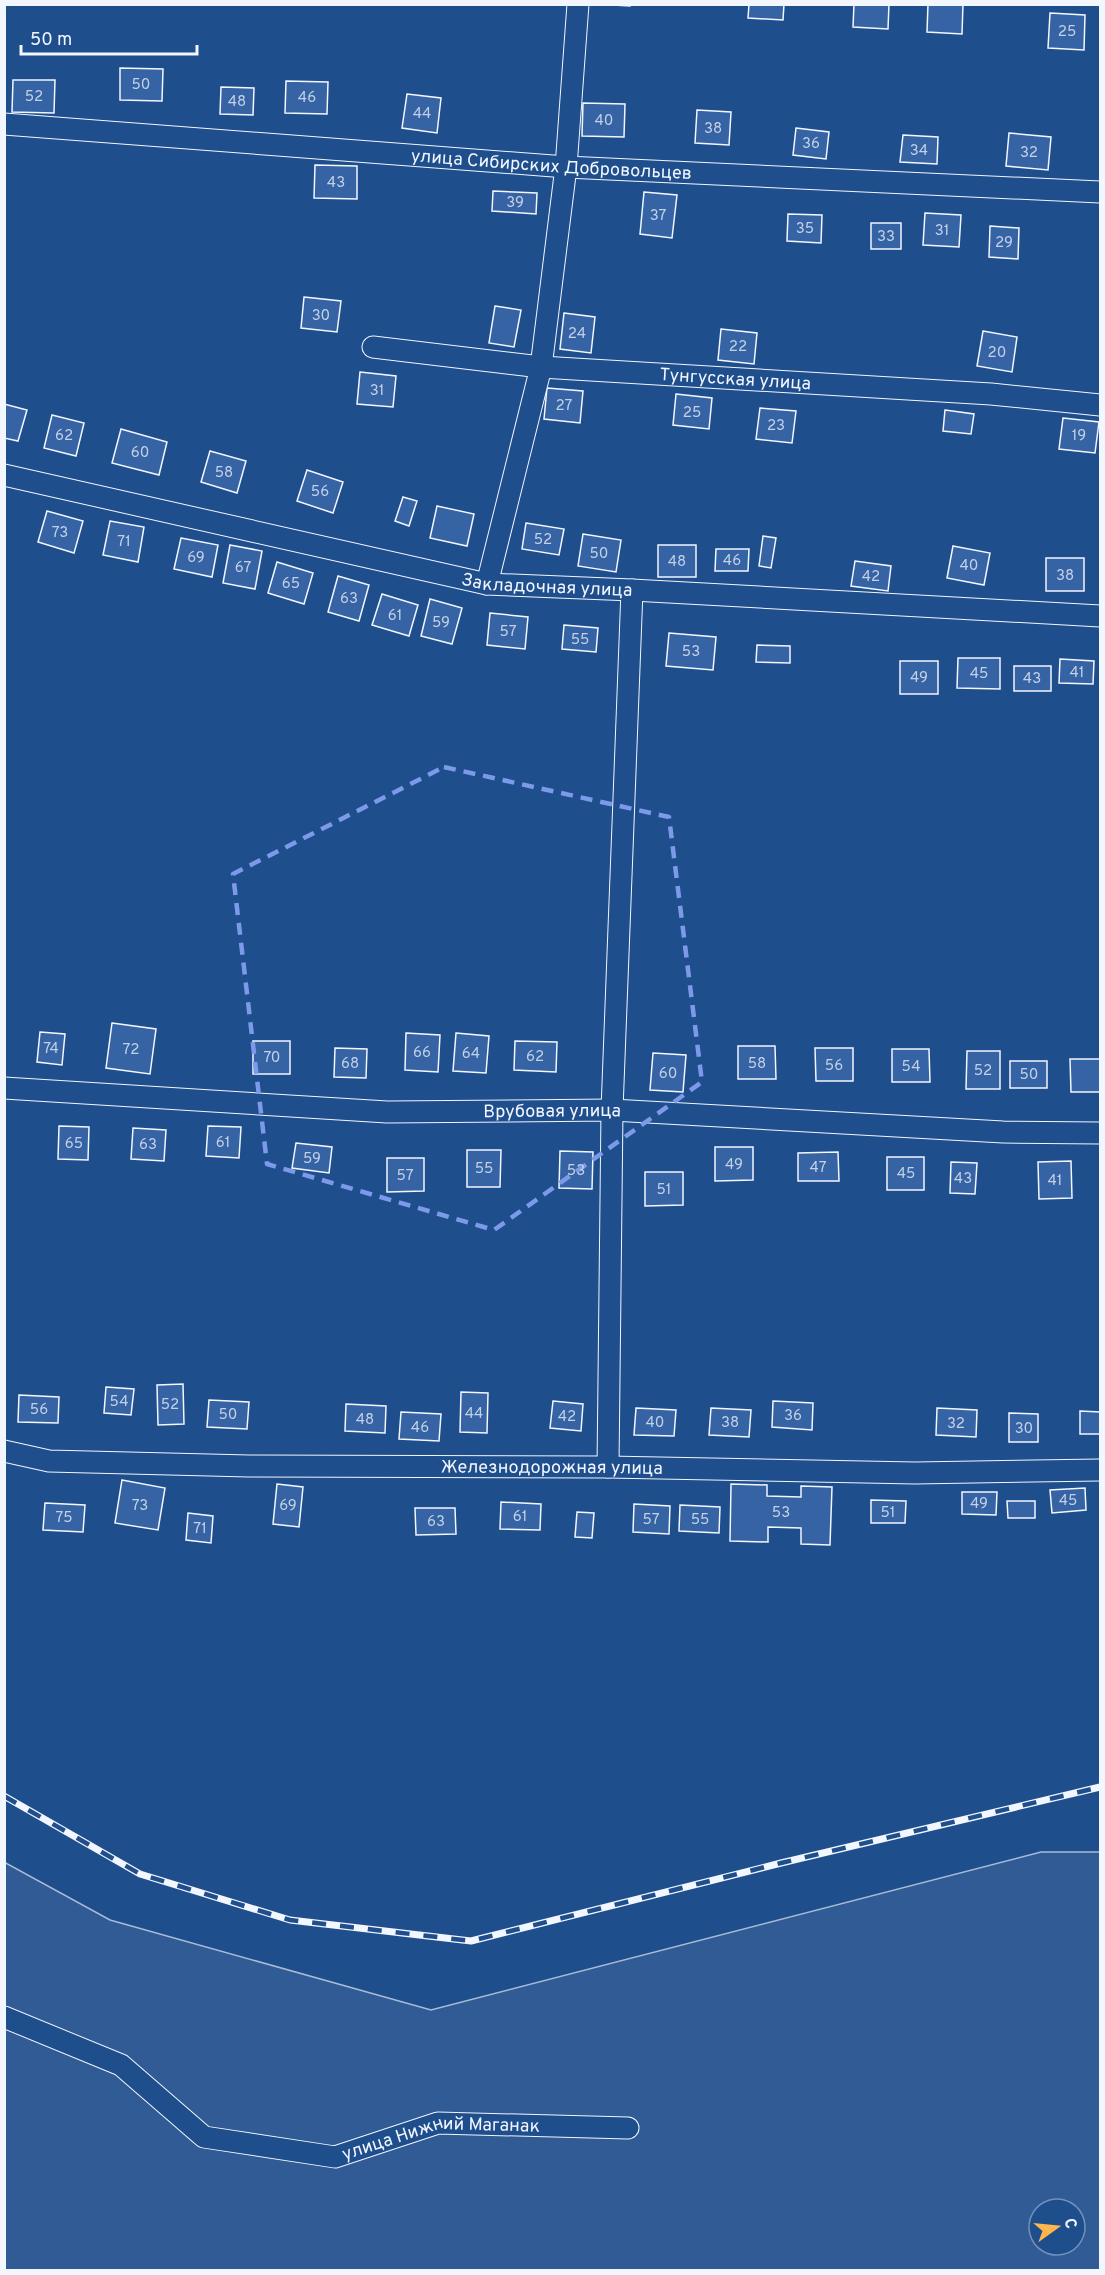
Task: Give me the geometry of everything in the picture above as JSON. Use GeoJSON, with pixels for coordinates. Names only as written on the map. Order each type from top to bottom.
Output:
{"type":"FeatureCollection","features":[{"type":"Feature","properties":{"kind":"street"},"geometry":{"type":"LineString","coordinates":[[487,584],[541,367],[566,167],[578,4]]}},
{"type":"Feature","properties":{"kind":"street","name":"улица Сибирских Добровольцев"},"geometry":{"type":"LineString","coordinates":[[4,124],[566,167],[1101,192]]}},
{"type":"Feature","properties":{"kind":"street","name":"Тунгусская улица"},"geometry":{"type":"LineString","coordinates":[[373,347],[541,367],[991,394],[1101,405]]}},
{"type":"Feature","properties":{"kind":"street","name":"Закладочная улица"},"geometry":{"type":"LineString","coordinates":[[4,475],[487,584],[1101,616]]}},
{"type":"Feature","properties":{"kind":"street"},"geometry":{"type":"LineString","coordinates":[[608,1467],[612,1110],[632,590]]}},
{"type":"Feature","properties":{"kind":"street","name":"Врубовая улица"},"geometry":{"type":"LineString","coordinates":[[4,1088],[387,1112],[612,1110],[1003,1132],[1101,1133]]}},
{"type":"Feature","properties":{"kind":"street","name":"Железнодорожная улица"},"geometry":{"type":"LineString","coordinates":[[4,1452],[49,1461],[249,1466],[608,1467],[915,1473],[1101,1470]]}},
{"type":"Feature","properties":{"kind":"street","name":"улица Нижний Маганак"},"geometry":{"type":"LineString","coordinates":[[4,2017],[121,2065],[204,2137],[334,2157],[438,2123],[628,2128]]}},
{"type":"Feature","properties":{"kind":"highlighted area"},"geometry":{"type":"Polygon","coordinates":[[[444,767],[669,817],[702,1082],[494,1230],[267,1164],[233,874],[444,767]]]}},
{"type":"Feature","properties":{"kind":"shaded area"},"geometry":{"type":"Polygon","coordinates":[[[1041,1852],[1100,1852],[1100,2270],[5,2270],[4,1862],[110,1920],[431,2010],[1041,1852]]]}},
{"type":"Feature","properties":{"kind":"building"},"geometry":{"type":"Polygon","coordinates":[[[595,4],[630,4],[630,6],[595,4]]]}},
{"type":"Feature","properties":{"kind":"building"},"geometry":{"type":"Polygon","coordinates":[[[749,4],[784,4],[783,20],[748,18],[749,4]]]}},
{"type":"Feature","properties":{"kind":"building"},"geometry":{"type":"Polygon","coordinates":[[[854,4],[889,4],[888,29],[853,27],[854,4]]]}},
{"type":"Feature","properties":{"kind":"building"},"geometry":{"type":"Polygon","coordinates":[[[928,4],[963,4],[962,34],[927,32],[928,4]]]}},
{"type":"Feature","properties":{"kind":"building"},"geometry":{"type":"Polygon","coordinates":[[[1050,13],[1085,15],[1084,50],[1048,48],[1050,13]]]}},
{"type":"Feature","properties":{"kind":"building"},"geometry":{"type":"Polygon","coordinates":[[[120,68],[163,69],[162,101],[120,100],[120,68]]]}},
{"type":"Feature","properties":{"kind":"building"},"geometry":{"type":"Polygon","coordinates":[[[13,80],[55,80],[54,113],[12,112],[13,80]]]}},
{"type":"Feature","properties":{"kind":"building"},"geometry":{"type":"Polygon","coordinates":[[[286,81],[328,82],[327,114],[285,113],[286,81]]]}},
{"type":"Feature","properties":{"kind":"building"},"geometry":{"type":"Polygon","coordinates":[[[221,87],[254,88],[253,115],[220,114],[221,87]]]}},
{"type":"Feature","properties":{"kind":"building"},"geometry":{"type":"Polygon","coordinates":[[[407,94],[441,98],[437,133],[402,128],[407,94]]]}},
{"type":"Feature","properties":{"kind":"building"},"geometry":{"type":"Polygon","coordinates":[[[583,103],[625,104],[624,137],[582,136],[583,103]]]}},
{"type":"Feature","properties":{"kind":"building"},"geometry":{"type":"Polygon","coordinates":[[[697,110],[731,112],[729,145],[695,143],[697,110]]]}},
{"type":"Feature","properties":{"kind":"building"},"geometry":{"type":"Polygon","coordinates":[[[796,128],[829,132],[826,159],[793,155],[796,128]]]}},
{"type":"Feature","properties":{"kind":"building"},"geometry":{"type":"Polygon","coordinates":[[[1009,133],[1051,137],[1048,170],[1006,166],[1009,133]]]}},
{"type":"Feature","properties":{"kind":"building"},"geometry":{"type":"Polygon","coordinates":[[[903,135],[938,137],[937,164],[900,162],[903,135]]]}},
{"type":"Feature","properties":{"kind":"building"},"geometry":{"type":"Polygon","coordinates":[[[315,165],[357,166],[357,199],[314,198],[315,165]]]}},
{"type":"Feature","properties":{"kind":"building"},"geometry":{"type":"Polygon","coordinates":[[[493,191],[537,193],[536,214],[492,211],[493,191]]]}},
{"type":"Feature","properties":{"kind":"building"},"geometry":{"type":"Polygon","coordinates":[[[644,192],[677,195],[672,238],[640,234],[644,192]]]}},
{"type":"Feature","properties":{"kind":"building"},"geometry":{"type":"Polygon","coordinates":[[[925,213],[961,215],[959,247],[923,245],[925,213]]]}},
{"type":"Feature","properties":{"kind":"building"},"geometry":{"type":"Polygon","coordinates":[[[788,214],[822,215],[821,243],[787,241],[788,214]]]}},
{"type":"Feature","properties":{"kind":"building"},"geometry":{"type":"Polygon","coordinates":[[[871,223],[901,223],[901,249],[871,249],[871,223]]]}},
{"type":"Feature","properties":{"kind":"building"},"geometry":{"type":"Polygon","coordinates":[[[990,226],[1019,228],[1018,259],[989,257],[990,226]]]}},
{"type":"Feature","properties":{"kind":"building"},"geometry":{"type":"Polygon","coordinates":[[[304,297],[341,301],[337,332],[301,328],[304,297]]]}},
{"type":"Feature","properties":{"kind":"building"},"geometry":{"type":"Polygon","coordinates":[[[495,306],[521,310],[514,347],[489,343],[495,306]]]}},
{"type":"Feature","properties":{"kind":"building"},"geometry":{"type":"Polygon","coordinates":[[[564,313],[595,317],[591,353],[560,349],[564,313]]]}},
{"type":"Feature","properties":{"kind":"building"},"geometry":{"type":"Polygon","coordinates":[[[721,329],[757,333],[754,364],[718,360],[721,329]]]}},
{"type":"Feature","properties":{"kind":"building"},"geometry":{"type":"Polygon","coordinates":[[[983,331],[1017,337],[1012,372],[977,366],[983,331]]]}},
{"type":"Feature","properties":{"kind":"building"},"geometry":{"type":"Polygon","coordinates":[[[360,372],[396,376],[393,407],[357,404],[360,372]]]}},
{"type":"Feature","properties":{"kind":"building"},"geometry":{"type":"Polygon","coordinates":[[[547,388],[583,391],[580,423],[544,419],[547,388]]]}},
{"type":"Feature","properties":{"kind":"building"},"geometry":{"type":"Polygon","coordinates":[[[676,394],[712,398],[709,429],[673,425],[676,394]]]}},
{"type":"Feature","properties":{"kind":"building"},"geometry":{"type":"Polygon","coordinates":[[[4,404],[27,410],[18,441],[4,438],[4,404]]]}},
{"type":"Feature","properties":{"kind":"building"},"geometry":{"type":"Polygon","coordinates":[[[760,408],[796,411],[792,443],[756,439],[760,408]]]}},
{"type":"Feature","properties":{"kind":"building"},"geometry":{"type":"Polygon","coordinates":[[[945,410],[974,414],[971,434],[943,431],[945,410]]]}},
{"type":"Feature","properties":{"kind":"building"},"geometry":{"type":"Polygon","coordinates":[[[52,415],[84,423],[76,456],[44,448],[52,415]]]}},
{"type":"Feature","properties":{"kind":"building"},"geometry":{"type":"Polygon","coordinates":[[[1063,418],[1099,422],[1095,453],[1059,449],[1063,418]]]}},
{"type":"Feature","properties":{"kind":"building"},"geometry":{"type":"Polygon","coordinates":[[[121,429],[167,442],[159,475],[112,463],[121,429]]]}},
{"type":"Feature","properties":{"kind":"building"},"geometry":{"type":"Polygon","coordinates":[[[210,451],[246,461],[237,493],[201,482],[210,451]]]}},
{"type":"Feature","properties":{"kind":"building"},"geometry":{"type":"Polygon","coordinates":[[[307,470],[343,482],[333,513],[297,501],[307,470]]]}},
{"type":"Feature","properties":{"kind":"building"},"geometry":{"type":"Polygon","coordinates":[[[403,497],[417,501],[409,526],[395,521],[403,497]]]}},
{"type":"Feature","properties":{"kind":"building"},"geometry":{"type":"Polygon","coordinates":[[[437,506],[474,514],[467,546],[430,538],[437,506]]]}},
{"type":"Feature","properties":{"kind":"building"},"geometry":{"type":"Polygon","coordinates":[[[47,511],[83,521],[74,553],[38,542],[47,511]]]}},
{"type":"Feature","properties":{"kind":"building"},"geometry":{"type":"Polygon","coordinates":[[[110,521],[144,527],[138,562],[103,555],[110,521]]]}},
{"type":"Feature","properties":{"kind":"building"},"geometry":{"type":"Polygon","coordinates":[[[526,523],[564,529],[559,555],[522,549],[526,523]]]}},
{"type":"Feature","properties":{"kind":"building"},"geometry":{"type":"Polygon","coordinates":[[[583,534],[621,540],[616,572],[578,566],[583,534]]]}},
{"type":"Feature","properties":{"kind":"building"},"geometry":{"type":"Polygon","coordinates":[[[763,536],[776,538],[771,568],[759,566],[763,536]]]}},
{"type":"Feature","properties":{"kind":"building"},"geometry":{"type":"Polygon","coordinates":[[[181,538],[218,545],[212,577],[174,569],[181,538]]]}},
{"type":"Feature","properties":{"kind":"building"},"geometry":{"type":"Polygon","coordinates":[[[230,545],[262,551],[255,589],[223,583],[230,545]]]}},
{"type":"Feature","properties":{"kind":"building"},"geometry":{"type":"Polygon","coordinates":[[[658,545],[696,545],[696,577],[658,577],[658,545]]]}},
{"type":"Feature","properties":{"kind":"building"},"geometry":{"type":"Polygon","coordinates":[[[953,546],[990,553],[984,585],[947,578],[953,546]]]}},
{"type":"Feature","properties":{"kind":"building"},"geometry":{"type":"Polygon","coordinates":[[[716,549],[749,549],[748,571],[715,571],[716,549]]]}},
{"type":"Feature","properties":{"kind":"building"},"geometry":{"type":"Polygon","coordinates":[[[1046,558],[1084,558],[1084,591],[1046,591],[1046,558]]]}},
{"type":"Feature","properties":{"kind":"building"},"geometry":{"type":"Polygon","coordinates":[[[855,561],[891,566],[888,591],[851,586],[855,561]]]}},
{"type":"Feature","properties":{"kind":"building"},"geometry":{"type":"Polygon","coordinates":[[[277,562],[313,573],[304,604],[268,593],[277,562]]]}},
{"type":"Feature","properties":{"kind":"building"},"geometry":{"type":"Polygon","coordinates":[[[338,576],[369,585],[359,621],[328,612],[338,576]]]}},
{"type":"Feature","properties":{"kind":"building"},"geometry":{"type":"Polygon","coordinates":[[[382,594],[418,605],[409,636],[372,625],[382,594]]]}},
{"type":"Feature","properties":{"kind":"building"},"geometry":{"type":"Polygon","coordinates":[[[430,599],[462,608],[452,644],[421,636],[430,599]]]}},
{"type":"Feature","properties":{"kind":"building"},"geometry":{"type":"Polygon","coordinates":[[[490,613],[528,617],[525,649],[487,645],[490,613]]]}},
{"type":"Feature","properties":{"kind":"building"},"geometry":{"type":"Polygon","coordinates":[[[564,625],[598,628],[596,652],[562,649],[564,625]]]}},
{"type":"Feature","properties":{"kind":"building"},"geometry":{"type":"Polygon","coordinates":[[[669,633],[716,637],[713,670],[666,666],[669,633]]]}},
{"type":"Feature","properties":{"kind":"building"},"geometry":{"type":"Polygon","coordinates":[[[757,645],[790,646],[790,663],[756,662],[757,645]]]}},
{"type":"Feature","properties":{"kind":"building"},"geometry":{"type":"Polygon","coordinates":[[[958,658],[1000,658],[1000,689],[957,688],[958,658]]]}},
{"type":"Feature","properties":{"kind":"building"},"geometry":{"type":"Polygon","coordinates":[[[1060,659],[1094,661],[1093,684],[1059,683],[1060,659]]]}},
{"type":"Feature","properties":{"kind":"building"},"geometry":{"type":"Polygon","coordinates":[[[900,661],[938,661],[938,694],[900,694],[900,661]]]}},
{"type":"Feature","properties":{"kind":"building"},"geometry":{"type":"Polygon","coordinates":[[[1014,666],[1051,666],[1051,691],[1014,691],[1014,666]]]}},
{"type":"Feature","properties":{"kind":"building"},"geometry":{"type":"Polygon","coordinates":[[[112,1023],[156,1029],[150,1074],[106,1068],[112,1023]]]}},
{"type":"Feature","properties":{"kind":"building"},"geometry":{"type":"Polygon","coordinates":[[[40,1032],[65,1034],[62,1065],[37,1062],[40,1032]]]}},
{"type":"Feature","properties":{"kind":"building"},"geometry":{"type":"Polygon","coordinates":[[[406,1033],[440,1035],[438,1072],[405,1070],[406,1033]]]}},
{"type":"Feature","properties":{"kind":"building"},"geometry":{"type":"Polygon","coordinates":[[[456,1033],[489,1036],[486,1073],[453,1071],[456,1033]]]}},
{"type":"Feature","properties":{"kind":"building"},"geometry":{"type":"Polygon","coordinates":[[[253,1041],[290,1041],[290,1074],[253,1074],[253,1041]]]}},
{"type":"Feature","properties":{"kind":"building"},"geometry":{"type":"Polygon","coordinates":[[[515,1041],[557,1042],[556,1072],[514,1070],[515,1041]]]}},
{"type":"Feature","properties":{"kind":"building"},"geometry":{"type":"Polygon","coordinates":[[[738,1046],[775,1046],[776,1079],[738,1079],[738,1046]]]}},
{"type":"Feature","properties":{"kind":"building"},"geometry":{"type":"Polygon","coordinates":[[[335,1048],[367,1049],[366,1078],[334,1077],[335,1048]]]}},
{"type":"Feature","properties":{"kind":"building"},"geometry":{"type":"Polygon","coordinates":[[[815,1048],[853,1048],[853,1081],[816,1081],[815,1048]]]}},
{"type":"Feature","properties":{"kind":"building"},"geometry":{"type":"Polygon","coordinates":[[[892,1049],[929,1049],[930,1082],[892,1082],[892,1049]]]}},
{"type":"Feature","properties":{"kind":"building"},"geometry":{"type":"Polygon","coordinates":[[[967,1051],[1000,1051],[1000,1089],[966,1089],[967,1051]]]}},
{"type":"Feature","properties":{"kind":"building"},"geometry":{"type":"Polygon","coordinates":[[[653,1053],[686,1055],[683,1092],[650,1090],[653,1053]]]}},
{"type":"Feature","properties":{"kind":"building"},"geometry":{"type":"Polygon","coordinates":[[[1070,1059],[1100,1059],[1100,1092],[1071,1092],[1070,1059]]]}},
{"type":"Feature","properties":{"kind":"building"},"geometry":{"type":"Polygon","coordinates":[[[1010,1061],[1047,1061],[1047,1088],[1010,1088],[1010,1061]]]}},
{"type":"Feature","properties":{"kind":"building"},"geometry":{"type":"Polygon","coordinates":[[[59,1126],[89,1127],[88,1160],[58,1159],[59,1126]]]}},
{"type":"Feature","properties":{"kind":"building"},"geometry":{"type":"Polygon","coordinates":[[[208,1126],[241,1127],[239,1158],[206,1156],[208,1126]]]}},
{"type":"Feature","properties":{"kind":"building"},"geometry":{"type":"Polygon","coordinates":[[[133,1128],[166,1130],[164,1161],[131,1159],[133,1128]]]}},
{"type":"Feature","properties":{"kind":"building"},"geometry":{"type":"Polygon","coordinates":[[[296,1143],[332,1147],[329,1173],[292,1168],[296,1143]]]}},
{"type":"Feature","properties":{"kind":"building"},"geometry":{"type":"Polygon","coordinates":[[[715,1147],[753,1147],[753,1180],[715,1181],[715,1147]]]}},
{"type":"Feature","properties":{"kind":"building"},"geometry":{"type":"Polygon","coordinates":[[[467,1150],[501,1150],[500,1187],[467,1187],[467,1150]]]}},
{"type":"Feature","properties":{"kind":"building"},"geometry":{"type":"Polygon","coordinates":[[[560,1151],[593,1152],[592,1189],[559,1188],[560,1151]]]}},
{"type":"Feature","properties":{"kind":"building"},"geometry":{"type":"Polygon","coordinates":[[[838,1152],[839,1181],[798,1181],[798,1153],[838,1152]]]}},
{"type":"Feature","properties":{"kind":"building"},"geometry":{"type":"Polygon","coordinates":[[[887,1157],[924,1157],[924,1190],[887,1190],[887,1157]]]}},
{"type":"Feature","properties":{"kind":"building"},"geometry":{"type":"Polygon","coordinates":[[[387,1158],[424,1158],[424,1191],[387,1192],[387,1158]]]}},
{"type":"Feature","properties":{"kind":"building"},"geometry":{"type":"Polygon","coordinates":[[[1071,1161],[1072,1198],[1039,1199],[1038,1162],[1071,1161]]]}},
{"type":"Feature","properties":{"kind":"building"},"geometry":{"type":"Polygon","coordinates":[[[951,1162],[977,1163],[975,1194],[950,1193],[951,1162]]]}},
{"type":"Feature","properties":{"kind":"building"},"geometry":{"type":"Polygon","coordinates":[[[645,1172],[683,1172],[683,1205],[645,1206],[645,1172]]]}},
{"type":"Feature","properties":{"kind":"building"},"geometry":{"type":"Polygon","coordinates":[[[183,1384],[184,1424],[158,1425],[157,1385],[183,1384]]]}},
{"type":"Feature","properties":{"kind":"building"},"geometry":{"type":"Polygon","coordinates":[[[106,1387],[134,1389],[131,1415],[104,1413],[106,1387]]]}},
{"type":"Feature","properties":{"kind":"building"},"geometry":{"type":"Polygon","coordinates":[[[461,1392],[488,1393],[487,1433],[460,1432],[461,1392]]]}},
{"type":"Feature","properties":{"kind":"building"},"geometry":{"type":"Polygon","coordinates":[[[19,1395],[59,1397],[58,1423],[18,1422],[19,1395]]]}},
{"type":"Feature","properties":{"kind":"building"},"geometry":{"type":"Polygon","coordinates":[[[209,1400],[249,1402],[247,1429],[207,1427],[209,1400]]]}},
{"type":"Feature","properties":{"kind":"building"},"geometry":{"type":"Polygon","coordinates":[[[553,1401],[583,1404],[581,1431],[550,1428],[553,1401]]]}},
{"type":"Feature","properties":{"kind":"building"},"geometry":{"type":"Polygon","coordinates":[[[773,1401],[813,1403],[812,1430],[772,1427],[773,1401]]]}},
{"type":"Feature","properties":{"kind":"building"},"geometry":{"type":"Polygon","coordinates":[[[346,1404],[386,1406],[385,1433],[345,1431],[346,1404]]]}},
{"type":"Feature","properties":{"kind":"building"},"geometry":{"type":"Polygon","coordinates":[[[636,1408],[676,1410],[674,1436],[634,1435],[636,1408]]]}},
{"type":"Feature","properties":{"kind":"building"},"geometry":{"type":"Polygon","coordinates":[[[711,1408],[751,1410],[749,1437],[709,1435],[711,1408]]]}},
{"type":"Feature","properties":{"kind":"building"},"geometry":{"type":"Polygon","coordinates":[[[937,1408],[977,1410],[976,1437],[936,1435],[937,1408]]]}},
{"type":"Feature","properties":{"kind":"building"},"geometry":{"type":"Polygon","coordinates":[[[1080,1411],[1100,1412],[1100,1434],[1080,1434],[1080,1411]]]}},
{"type":"Feature","properties":{"kind":"building"},"geometry":{"type":"Polygon","coordinates":[[[401,1412],[441,1414],[439,1441],[399,1439],[401,1412]]]}},
{"type":"Feature","properties":{"kind":"building"},"geometry":{"type":"Polygon","coordinates":[[[1009,1413],[1038,1414],[1038,1442],[1009,1442],[1009,1413]]]}},
{"type":"Feature","properties":{"kind":"building"},"geometry":{"type":"Polygon","coordinates":[[[122,1480],[165,1488],[158,1530],[115,1523],[122,1480]]]}},
{"type":"Feature","properties":{"kind":"building"},"geometry":{"type":"Polygon","coordinates":[[[277,1484],[303,1487],[299,1527],[273,1524],[277,1484]]]}},
{"type":"Feature","properties":{"kind":"building"},"geometry":{"type":"Polygon","coordinates":[[[731,1484],[767,1485],[767,1496],[801,1497],[801,1486],[832,1487],[830,1545],[801,1544],[801,1528],[768,1527],[768,1542],[730,1541],[731,1484]]]}},
{"type":"Feature","properties":{"kind":"building"},"geometry":{"type":"Polygon","coordinates":[[[1085,1488],[1086,1510],[1052,1513],[1050,1490],[1085,1488]]]}},
{"type":"Feature","properties":{"kind":"building"},"geometry":{"type":"Polygon","coordinates":[[[962,1492],[997,1492],[996,1515],[962,1514],[962,1492]]]}},
{"type":"Feature","properties":{"kind":"building"},"geometry":{"type":"Polygon","coordinates":[[[871,1500],[906,1501],[905,1523],[871,1523],[871,1500]]]}},
{"type":"Feature","properties":{"kind":"building"},"geometry":{"type":"Polygon","coordinates":[[[1007,1501],[1035,1501],[1035,1518],[1008,1518],[1007,1501]]]}},
{"type":"Feature","properties":{"kind":"building"},"geometry":{"type":"Polygon","coordinates":[[[501,1502],[541,1504],[540,1530],[500,1529],[501,1502]]]}},
{"type":"Feature","properties":{"kind":"building"},"geometry":{"type":"Polygon","coordinates":[[[45,1503],[85,1505],[83,1532],[43,1530],[45,1503]]]}},
{"type":"Feature","properties":{"kind":"building"},"geometry":{"type":"Polygon","coordinates":[[[634,1504],[670,1506],[669,1534],[633,1532],[634,1504]]]}},
{"type":"Feature","properties":{"kind":"building"},"geometry":{"type":"Polygon","coordinates":[[[680,1505],[720,1507],[719,1533],[679,1531],[680,1505]]]}},
{"type":"Feature","properties":{"kind":"building"},"geometry":{"type":"Polygon","coordinates":[[[415,1508],[455,1508],[456,1534],[416,1535],[415,1508]]]}},
{"type":"Feature","properties":{"kind":"building"},"geometry":{"type":"Polygon","coordinates":[[[577,1512],[594,1513],[592,1538],[575,1537],[577,1512]]]}},
{"type":"Feature","properties":{"kind":"building"},"geometry":{"type":"Polygon","coordinates":[[[188,1513],[213,1516],[211,1543],[186,1540],[188,1513]]]}},
{"type":"Feature","properties":{"kind":"railway"},"geometry":{"type":"LineString","coordinates":[[4,1796],[140,1874],[290,1920],[471,1941],[781,1863],[1100,1787]]}}]}
